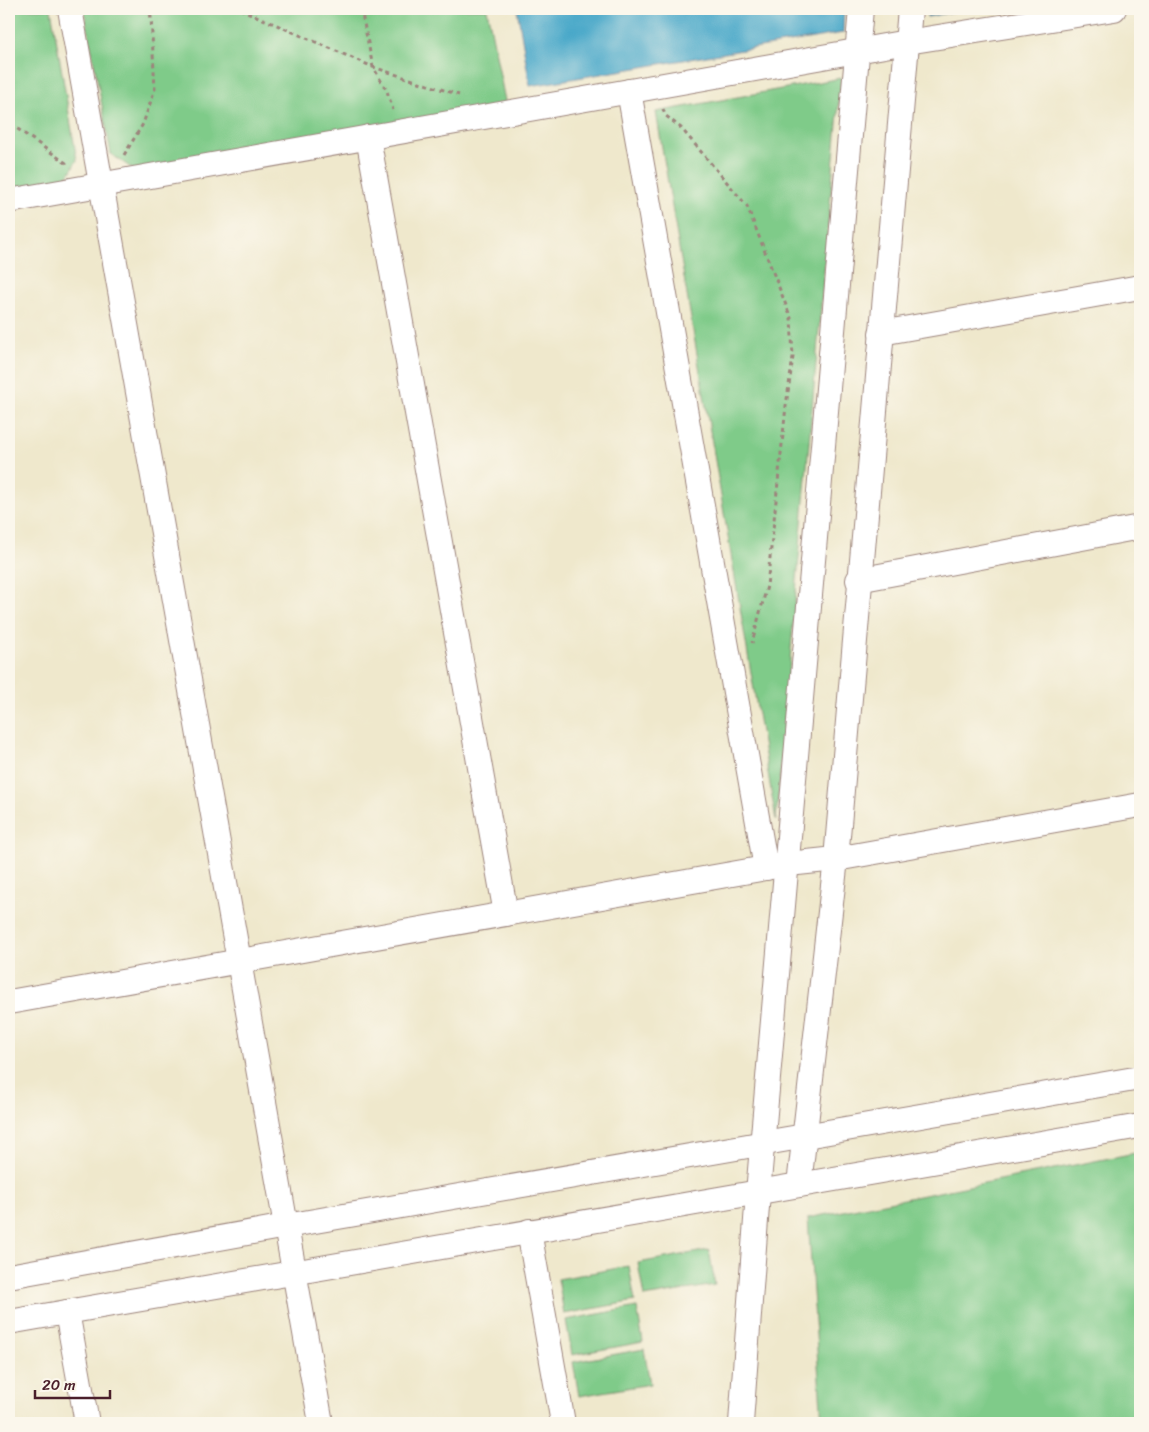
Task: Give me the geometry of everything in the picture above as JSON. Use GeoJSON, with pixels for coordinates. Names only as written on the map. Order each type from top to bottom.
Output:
{"type":"FeatureCollection","features":[{"type":"Feature","properties":{"kind":"street"},"geometry":{"type":"LineString","coordinates":[[70,9],[321,1423]]}},
{"type":"Feature","properties":{"kind":"street"},"geometry":{"type":"LineString","coordinates":[[741,1423],[758,1193],[764,1143],[777,866],[861,9]]}},
{"type":"Feature","properties":{"kind":"street"},"geometry":{"type":"LineString","coordinates":[[799,1185],[836,860],[858,580],[910,9]]}},
{"type":"Feature","properties":{"kind":"street"},"geometry":{"type":"LineString","coordinates":[[9,201],[907,42],[1114,9]]}},
{"type":"Feature","properties":{"kind":"street"},"geometry":{"type":"LineString","coordinates":[[629,91],[777,866]]}},
{"type":"Feature","properties":{"kind":"street"},"geometry":{"type":"LineString","coordinates":[[368,137],[506,914]]}},
{"type":"Feature","properties":{"kind":"street"},"geometry":{"type":"LineString","coordinates":[[881,333],[1140,287]]}},
{"type":"Feature","properties":{"kind":"street"},"geometry":{"type":"LineString","coordinates":[[858,580],[1140,527]]}},
{"type":"Feature","properties":{"kind":"street"},"geometry":{"type":"LineString","coordinates":[[9,1002],[777,866],[836,860],[1140,805]]}},
{"type":"Feature","properties":{"kind":"street"},"geometry":{"type":"LineString","coordinates":[[9,1276],[1140,1078]]}},
{"type":"Feature","properties":{"kind":"street"},"geometry":{"type":"LineString","coordinates":[[9,1322],[1140,1126]]}},
{"type":"Feature","properties":{"kind":"street"},"geometry":{"type":"LineString","coordinates":[[529,1231],[563,1423]]}},
{"type":"Feature","properties":{"kind":"street"},"geometry":{"type":"LineString","coordinates":[[67,1312],[87,1423]]}},
{"type":"Feature","properties":{"kind":"path"},"geometry":{"type":"LineString","coordinates":[[102,185],[125,154],[143,124],[155,89],[151,17],[148,9]]}},
{"type":"Feature","properties":{"kind":"path"},"geometry":{"type":"LineString","coordinates":[[240,9],[373,67],[466,97]]}},
{"type":"Feature","properties":{"kind":"path"},"geometry":{"type":"LineString","coordinates":[[361,9],[373,67],[387,91],[400,132]]}},
{"type":"Feature","properties":{"kind":"path"},"geometry":{"type":"LineString","coordinates":[[656,86],[665,115],[681,128],[747,206],[791,318],[793,357],[767,586],[751,648]]}},
{"type":"Feature","properties":{"kind":"path"},"geometry":{"type":"LineString","coordinates":[[9,116],[12,124],[66,163]]}},
{"type":"Feature","properties":{"kind":"green space"},"geometry":{"type":"Polygon","coordinates":[[[9,9],[51,9],[77,160],[65,181],[9,190],[9,9]]]}},
{"type":"Feature","properties":{"kind":"green space"},"geometry":{"type":"Polygon","coordinates":[[[84,9],[487,9],[506,106],[137,172],[111,154],[84,9]]]}},
{"type":"Feature","properties":{"kind":"green space"},"geometry":{"type":"Polygon","coordinates":[[[841,78],[776,820],[656,112],[841,78]]]}},
{"type":"Feature","properties":{"kind":"green space"},"geometry":{"type":"Polygon","coordinates":[[[1140,1152],[1140,1423],[822,1423],[808,1218],[1140,1152]]]}},
{"type":"Feature","properties":{"kind":"green space"},"geometry":{"type":"Polygon","coordinates":[[[709,1250],[715,1285],[644,1297],[638,1263],[709,1250]]]}},
{"type":"Feature","properties":{"kind":"green space"},"geometry":{"type":"Polygon","coordinates":[[[629,1266],[635,1301],[564,1314],[558,1279],[629,1266]]]}},
{"type":"Feature","properties":{"kind":"green space"},"geometry":{"type":"Polygon","coordinates":[[[637,1307],[643,1342],[572,1355],[566,1320],[637,1307]]]}},
{"type":"Feature","properties":{"kind":"green space"},"geometry":{"type":"Polygon","coordinates":[[[644,1349],[650,1384],[579,1396],[573,1362],[644,1349]]]}},
{"type":"Feature","properties":{"kind":"water"},"geometry":{"type":"Polygon","coordinates":[[[517,9],[844,9],[843,33],[530,86],[517,9]]]}},
{"type":"Feature","properties":{"kind":"water"},"geometry":{"type":"Polygon","coordinates":[[[927,9],[970,9],[927,17],[927,9]]]}}]}
